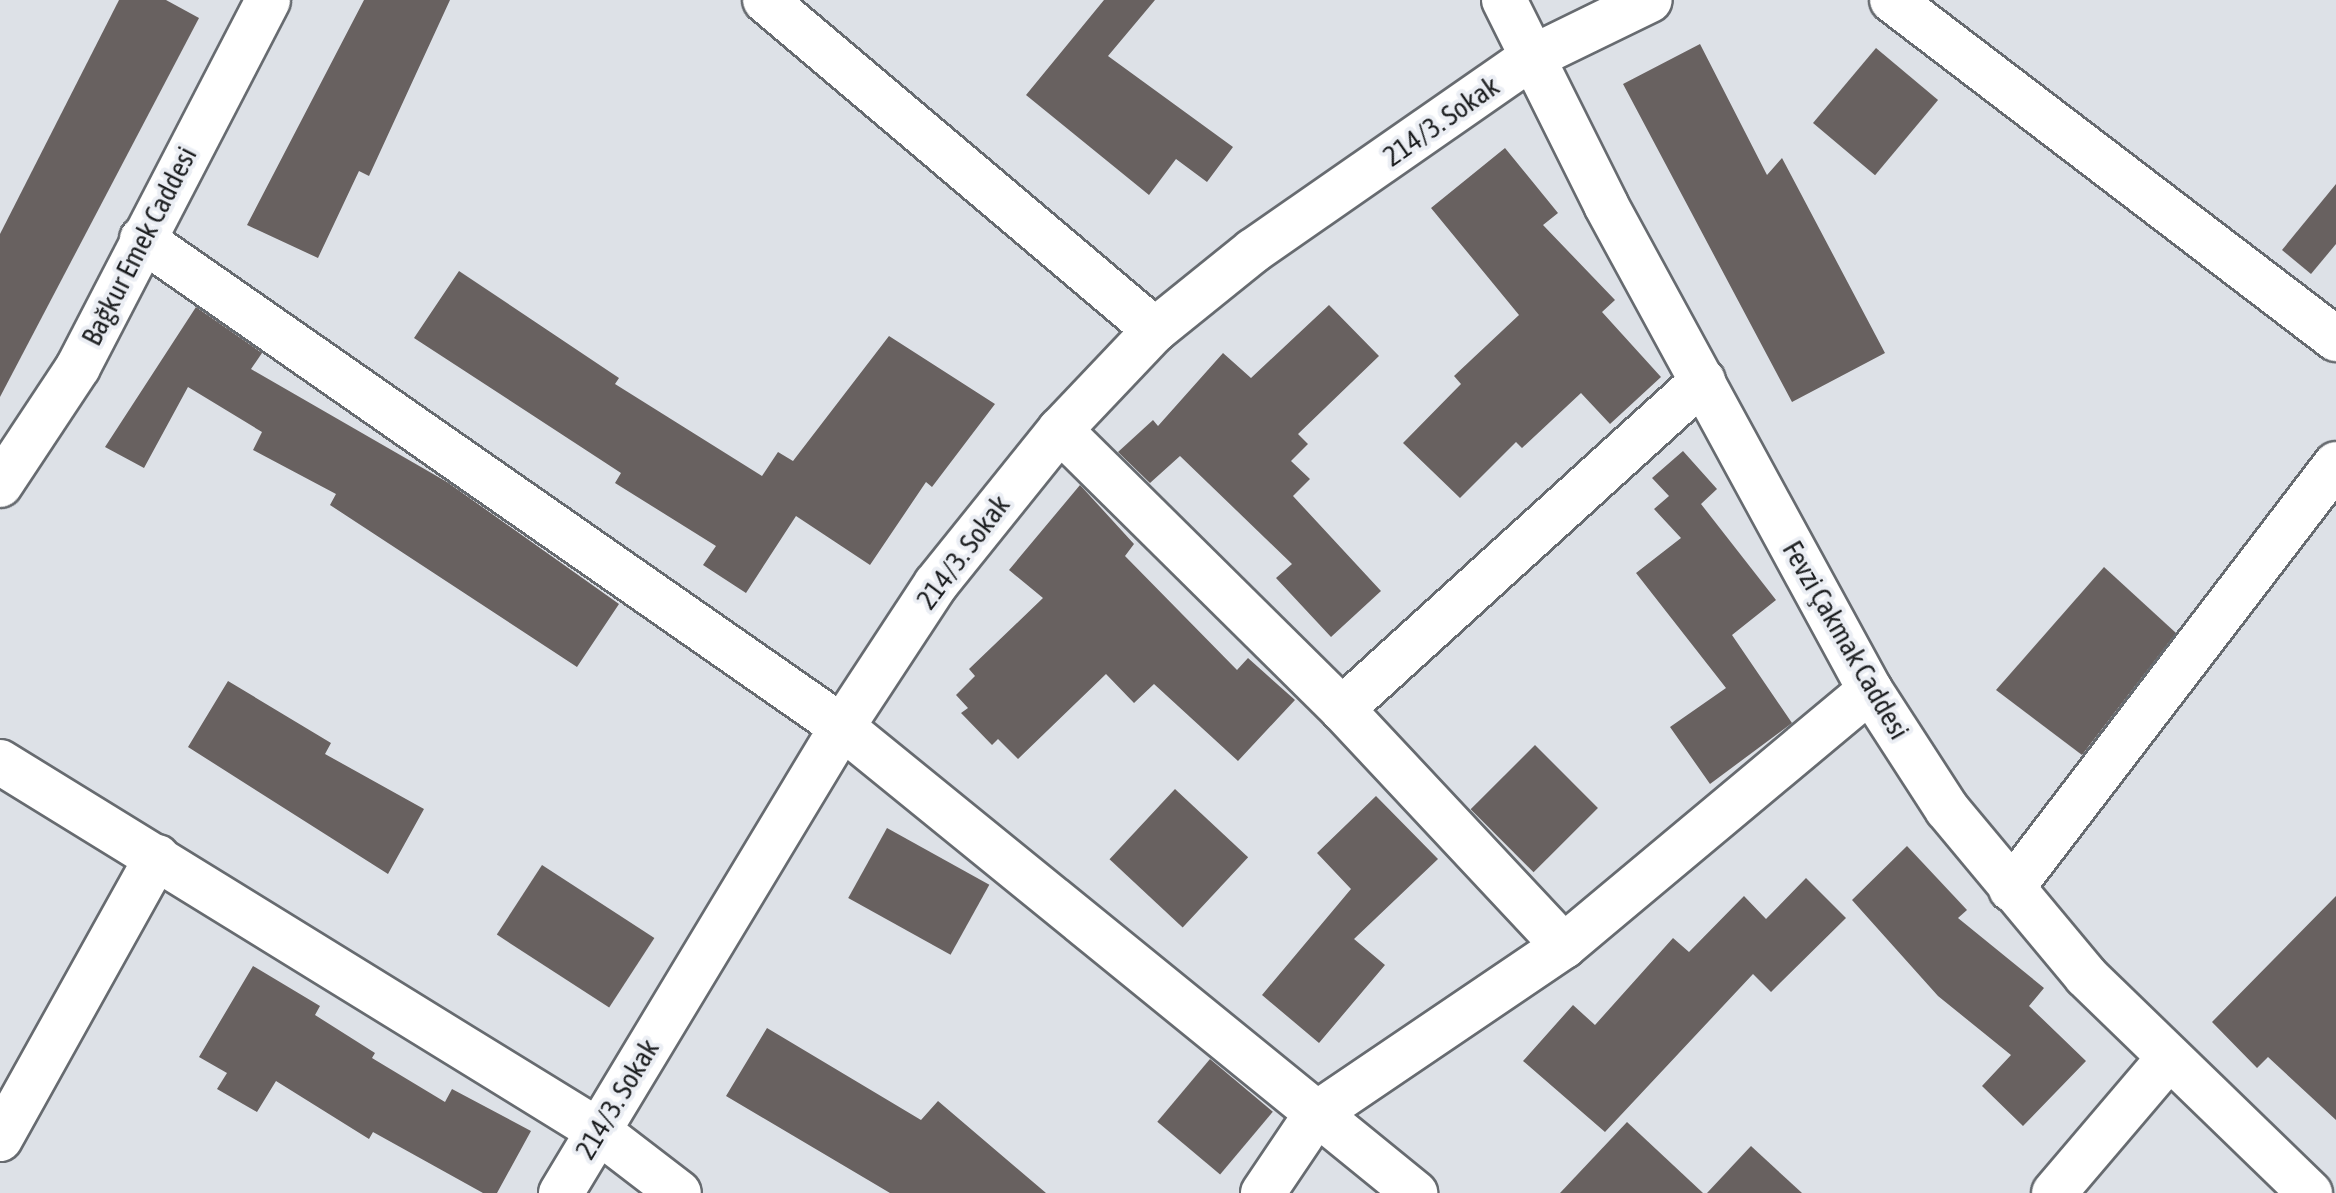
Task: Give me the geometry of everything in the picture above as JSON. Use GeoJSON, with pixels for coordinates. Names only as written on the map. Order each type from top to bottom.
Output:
{"type":"FeatureCollection","features":[{"type":"Feature","properties":{"kind":"street","name":"Bağkur Emek Caddesi"},"geometry":{"type":"LineString","coordinates":[[0,485],[78,367],[268,0]]}},
{"type":"Feature","properties":{"kind":"street"},"geometry":{"type":"LineString","coordinates":[[765,0],[1155,330]]}},
{"type":"Feature","properties":{"kind":"street","name":"Fevzi Çakmak Caddesi"},"geometry":{"type":"LineString","coordinates":[[1504,0],[1531,58],[1870,690],[1947,809],[2011,889],[2167,1060],[2310,1193]]}},
{"type":"Feature","properties":{"kind":"street","name":"214/3. Sokak"},"geometry":{"type":"LineString","coordinates":[[561,1193],[842,727],[936,584],[1060,430],[1155,330],[1253,251],[1531,58],[1650,0]]}},
{"type":"Feature","properties":{"kind":"street"},"geometry":{"type":"LineString","coordinates":[[1892,0],[2336,339]]}},
{"type":"Feature","properties":{"kind":"street"},"geometry":{"type":"LineString","coordinates":[[142,239],[842,727],[1415,1193]]}},
{"type":"Feature","properties":{"kind":"street"},"geometry":{"type":"LineString","coordinates":[[1342,709],[1703,380]]}},
{"type":"Feature","properties":{"kind":"street"},"geometry":{"type":"LineString","coordinates":[[1060,430],[1342,709],[1564,946]]}},
{"type":"Feature","properties":{"kind":"street"},"geometry":{"type":"LineString","coordinates":[[2011,889],[2336,464]]}},
{"type":"Feature","properties":{"kind":"street"},"geometry":{"type":"LineString","coordinates":[[1263,1193],[1316,1114],[1564,946],[1870,690]]}},
{"type":"Feature","properties":{"kind":"street"},"geometry":{"type":"LineString","coordinates":[[0,762],[597,1130],[679,1193]]}},
{"type":"Feature","properties":{"kind":"street"},"geometry":{"type":"LineString","coordinates":[[0,1139],[157,857]]}},
{"type":"Feature","properties":{"kind":"street"},"geometry":{"type":"LineString","coordinates":[[2054,1193],[2167,1060]]}},
{"type":"Feature","properties":{"kind":"building"},"geometry":{"type":"Polygon","coordinates":[[[119,0],[166,0],[199,18],[0,397],[0,234],[119,0]]]}},
{"type":"Feature","properties":{"kind":"building"},"geometry":{"type":"Polygon","coordinates":[[[364,0],[450,0],[369,176],[359,171],[318,258],[247,225],[364,0]]]}},
{"type":"Feature","properties":{"kind":"building"},"geometry":{"type":"Polygon","coordinates":[[[1104,0],[1155,0],[1108,56],[1233,147],[1207,182],[1176,159],[1149,195],[1026,95],[1104,0]]]}},
{"type":"Feature","properties":{"kind":"building"},"geometry":{"type":"Polygon","coordinates":[[[1700,44],[1767,175],[1782,158],[1885,353],[1792,402],[1623,84],[1700,44]]]}},
{"type":"Feature","properties":{"kind":"building"},"geometry":{"type":"Polygon","coordinates":[[[1876,48],[1938,100],[1875,175],[1813,123],[1876,48]]]}},
{"type":"Feature","properties":{"kind":"building"},"geometry":{"type":"Polygon","coordinates":[[[1505,148],[1558,213],[1543,225],[1615,300],[1602,312],[1661,377],[1610,424],[1581,393],[1522,448],[1516,442],[1460,498],[1403,443],[1461,384],[1454,376],[1519,315],[1431,208],[1505,148]]]}},
{"type":"Feature","properties":{"kind":"building"},"geometry":{"type":"Polygon","coordinates":[[[2336,184],[2336,244],[2311,274],[2282,250],[2336,184]]]}},
{"type":"Feature","properties":{"kind":"building"},"geometry":{"type":"Polygon","coordinates":[[[459,271],[619,378],[615,384],[762,476],[778,452],[793,461],[889,336],[995,404],[932,487],[926,482],[870,565],[796,516],[746,593],[703,565],[716,546],[615,483],[621,473],[414,338],[459,271]]]}},
{"type":"Feature","properties":{"kind":"building"},"geometry":{"type":"Polygon","coordinates":[[[1329,305],[1379,356],[1298,434],[1308,444],[1291,461],[1310,479],[1293,496],[1381,591],[1331,637],[1276,578],[1292,564],[1180,456],[1150,483],[1118,452],[1153,420],[1158,426],[1223,353],[1251,378],[1329,305]]]}},
{"type":"Feature","properties":{"kind":"building"},"geometry":{"type":"Polygon","coordinates":[[[196,307],[262,353],[251,369],[447,482],[619,604],[577,667],[330,505],[336,494],[253,450],[262,432],[188,387],[144,468],[105,447],[196,307]]]}},
{"type":"Feature","properties":{"kind":"building"},"geometry":{"type":"Polygon","coordinates":[[[1683,451],[1717,489],[1701,504],[1776,600],[1732,635],[1792,723],[1710,784],[1670,727],[1726,688],[1636,573],[1681,538],[1654,509],[1669,496],[1652,478],[1683,451]]]}},
{"type":"Feature","properties":{"kind":"building"},"geometry":{"type":"Polygon","coordinates":[[[1080,485],[1134,544],[1125,556],[1237,670],[1248,658],[1295,700],[1238,761],[1154,684],[1134,703],[1106,674],[1018,759],[998,739],[992,745],[961,713],[968,708],[956,695],[975,676],[969,669],[1043,598],[1009,570],[1080,485]]]}},
{"type":"Feature","properties":{"kind":"building"},"geometry":{"type":"Polygon","coordinates":[[[2104,567],[2176,633],[2082,755],[1996,690],[2104,567]]]}},
{"type":"Feature","properties":{"kind":"building"},"geometry":{"type":"Polygon","coordinates":[[[228,681],[331,743],[325,754],[424,809],[388,874],[188,747],[228,681]]]}},
{"type":"Feature","properties":{"kind":"building"},"geometry":{"type":"Polygon","coordinates":[[[1535,745],[1598,808],[1534,872],[1471,809],[1535,745]]]}},
{"type":"Feature","properties":{"kind":"building"},"geometry":{"type":"Polygon","coordinates":[[[1175,789],[1248,857],[1183,927],[1110,859],[1175,789]]]}},
{"type":"Feature","properties":{"kind":"building"},"geometry":{"type":"Polygon","coordinates":[[[1376,796],[1438,859],[1354,939],[1385,965],[1319,1043],[1262,995],[1351,889],[1317,853],[1376,796]]]}},
{"type":"Feature","properties":{"kind":"building"},"geometry":{"type":"Polygon","coordinates":[[[887,828],[989,885],[951,955],[848,898],[887,828]]]}},
{"type":"Feature","properties":{"kind":"building"},"geometry":{"type":"Polygon","coordinates":[[[1907,846],[1967,910],[1958,918],[2044,988],[2029,1006],[2086,1061],[2023,1126],[1982,1086],[2011,1055],[1938,996],[1852,900],[1907,846]]]}},
{"type":"Feature","properties":{"kind":"building"},"geometry":{"type":"Polygon","coordinates":[[[542,865],[654,938],[609,1008],[497,935],[542,865]]]}},
{"type":"Feature","properties":{"kind":"building"},"geometry":{"type":"Polygon","coordinates":[[[1806,878],[1846,918],[1771,992],[1753,974],[1605,1132],[1523,1061],[1573,1005],[1595,1025],[1673,938],[1689,952],[1744,896],[1766,919],[1806,878]]]}},
{"type":"Feature","properties":{"kind":"building"},"geometry":{"type":"Polygon","coordinates":[[[2336,896],[2336,1120],[2268,1057],[2257,1068],[2212,1022],[2336,896]]]}},
{"type":"Feature","properties":{"kind":"building"},"geometry":{"type":"Polygon","coordinates":[[[253,966],[320,1006],[315,1015],[375,1053],[372,1058],[445,1102],[452,1089],[531,1131],[497,1193],[483,1193],[373,1132],[369,1139],[276,1081],[257,1112],[217,1089],[227,1073],[199,1057],[253,966]]]}},
{"type":"Feature","properties":{"kind":"building"},"geometry":{"type":"Polygon","coordinates":[[[767,1028],[921,1120],[938,1101],[1046,1193],[890,1193],[726,1096],[767,1028]]]}},
{"type":"Feature","properties":{"kind":"building"},"geometry":{"type":"Polygon","coordinates":[[[1210,1059],[1273,1112],[1220,1175],[1157,1122],[1210,1059]]]}},
{"type":"Feature","properties":{"kind":"building"},"geometry":{"type":"Polygon","coordinates":[[[1627,1122],[1703,1193],[1560,1193],[1627,1122]]]}},
{"type":"Feature","properties":{"kind":"building"},"geometry":{"type":"Polygon","coordinates":[[[1751,1146],[1802,1193],[1707,1193],[1751,1146]]]}}]}
